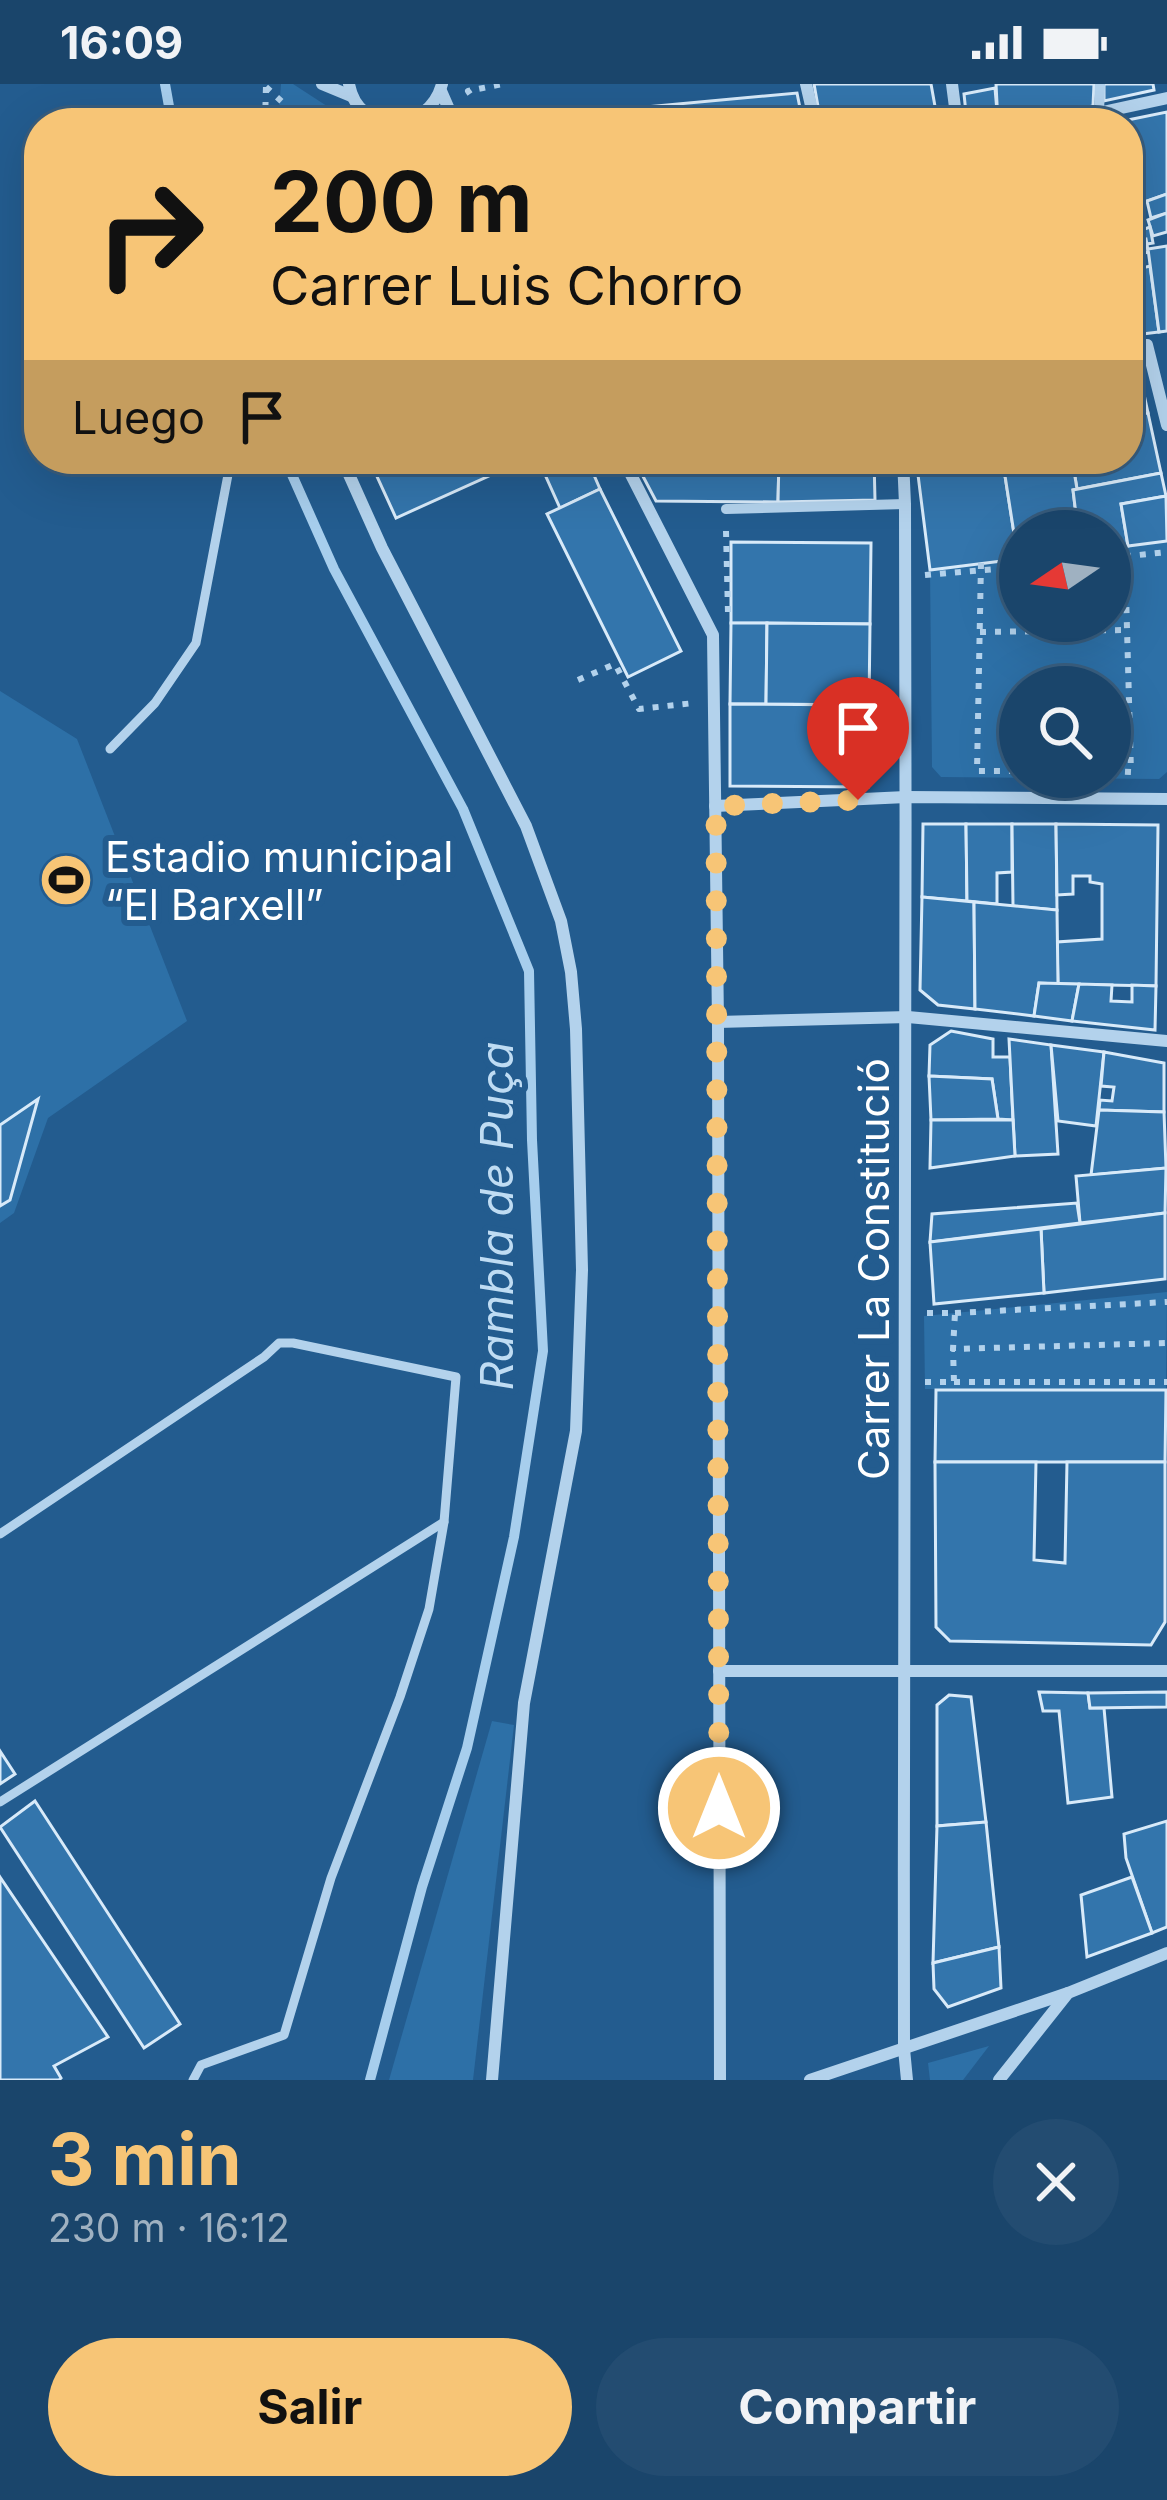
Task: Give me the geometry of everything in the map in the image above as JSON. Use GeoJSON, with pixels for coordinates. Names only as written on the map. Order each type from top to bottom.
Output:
{"type":"FeatureCollection","features":[{"type":"Feature","properties":{"kind":"street"},"geometry":{"type":"LineString","coordinates":[[322,84],[350,90]]}},
{"type":"Feature","properties":{"kind":"street"},"geometry":{"type":"LineString","coordinates":[[1122,108],[1167,98]]}},
{"type":"Feature","properties":{"kind":"street"},"geometry":{"type":"LineString","coordinates":[[1143,345],[1147,345],[1167,425]]}},
{"type":"Feature","properties":{"kind":"street"},"geometry":{"type":"LineString","coordinates":[[349,474],[526,826],[561,921],[572,972],[582,1270],[576,1431],[524,1703],[492,2080]]}},
{"type":"Feature","properties":{"kind":"street"},"geometry":{"type":"LineString","coordinates":[[631,474],[713,635],[720,2080]]}},
{"type":"Feature","properties":{"kind":"street","name":"Carrer La Constitució"},"geometry":{"type":"LineString","coordinates":[[904,474],[908,1017],[904,2049],[908,2080]]}},
{"type":"Feature","properties":{"kind":"street"},"geometry":{"type":"LineString","coordinates":[[726,509],[905,504]]}},
{"type":"Feature","properties":{"kind":"street"},"geometry":{"type":"LineString","coordinates":[[716,806],[906,797],[1167,799]]}},
{"type":"Feature","properties":{"kind":"street"},"geometry":{"type":"LineString","coordinates":[[718,1022],[908,1017],[1167,1040]]}},
{"type":"Feature","properties":{"kind":"street"},"geometry":{"type":"LineString","coordinates":[[719,1671],[1167,1671]]}},
{"type":"Feature","properties":{"kind":"street"},"geometry":{"type":"LineString","coordinates":[[810,2080],[1068,1993],[1167,1953]]}},
{"type":"Feature","properties":{"kind":"street"},"geometry":{"type":"LineString","coordinates":[[999,2080],[1068,1993]]}},
{"type":"Feature","properties":{"kind":"lane"},"geometry":{"type":"LineString","coordinates":[[110,748],[155,703],[196,643],[228,474]]}},
{"type":"Feature","properties":{"kind":"lane"},"geometry":{"type":"LineString","coordinates":[[0,1534],[280,1343],[456,1377],[444,1522],[429,1609],[331,1878],[284,2035],[201,2065],[193,2080]]}},
{"type":"Feature","properties":{"kind":"lane"},"geometry":{"type":"LineString","coordinates":[[0,1802],[444,1522]]}},
{"type":"Feature","properties":{"kind":"path"},"geometry":{"type":"LineString","coordinates":[[475,107],[468,91],[503,84]]}},
{"type":"Feature","properties":{"kind":"path"},"geometry":{"type":"LineString","coordinates":[[266,85],[290,108]]}},
{"type":"Feature","properties":{"kind":"path"},"geometry":{"type":"LineString","coordinates":[[713,635],[728,630],[726,509]]}},
{"type":"Feature","properties":{"kind":"path"},"geometry":{"type":"LineString","coordinates":[[1131,555],[1167,552]]}},
{"type":"Feature","properties":{"kind":"path"},"geometry":{"type":"LineString","coordinates":[[981,567],[977,771],[999,771]]}},
{"type":"Feature","properties":{"kind":"path"},"geometry":{"type":"LineString","coordinates":[[926,574],[999,567]]}},
{"type":"Feature","properties":{"kind":"path"},"geometry":{"type":"LineString","coordinates":[[980,632],[999,632]]}},
{"type":"Feature","properties":{"kind":"path"},"geometry":{"type":"LineString","coordinates":[[578,680],[615,664],[639,709],[714,701]]}},
{"type":"Feature","properties":{"kind":"path"},"geometry":{"type":"LineString","coordinates":[[906,1312],[1167,1301]]}},
{"type":"Feature","properties":{"kind":"path"},"geometry":{"type":"LineString","coordinates":[[954,1382],[955,1313]]}},
{"type":"Feature","properties":{"kind":"path"},"geometry":{"type":"LineString","coordinates":[[953,1349],[1167,1343]]}},
{"type":"Feature","properties":{"kind":"path"},"geometry":{"type":"LineString","coordinates":[[906,1382],[1167,1382]]}},
{"type":"Feature","properties":{"kind":"shaded area"},"geometry":{"type":"Polygon","coordinates":[[[281,84],[293,84],[330,108],[279,108],[281,84]]]}},
{"type":"Feature","properties":{"kind":"shaded area"},"geometry":{"type":"Polygon","coordinates":[[[1167,541],[1167,772],[1159,779],[1131,779],[1131,666],[999,666],[999,778],[941,777],[932,767],[930,570],[999,561],[999,642],[1131,642],[1131,545],[1167,541]]]}},
{"type":"Feature","properties":{"kind":"shaded area","name":"Estadio municipal “El Barxell”"},"geometry":{"type":"Polygon","coordinates":[[[0,691],[77,739],[187,1021],[48,1118],[14,1213],[0,1223],[0,691]]]}},
{"type":"Feature","properties":{"kind":"shaded area"},"geometry":{"type":"Polygon","coordinates":[[[1167,1292],[1166,1390],[925,1389],[924,1316],[1167,1292]]]}},
{"type":"Feature","properties":{"kind":"shaded area"},"geometry":{"type":"Polygon","coordinates":[[[492,1721],[514,1725],[473,2080],[389,2080],[492,1721]]]}},
{"type":"Feature","properties":{"kind":"shaded area"},"geometry":{"type":"Polygon","coordinates":[[[989,2046],[963,2080],[930,2080],[928,2063],[989,2046]]]}},
{"type":"Feature","properties":{"kind":"building"},"geometry":{"type":"Polygon","coordinates":[[[814,84],[931,84],[935,108],[818,108],[814,84]]]}},
{"type":"Feature","properties":{"kind":"building"},"geometry":{"type":"Polygon","coordinates":[[[996,84],[1094,84],[1093,106],[997,108],[996,84]]]}},
{"type":"Feature","properties":{"kind":"building"},"geometry":{"type":"Polygon","coordinates":[[[1104,84],[1153,84],[1154,90],[1104,101],[1104,84]]]}},
{"type":"Feature","properties":{"kind":"building"},"geometry":{"type":"Polygon","coordinates":[[[995,88],[997,108],[965,108],[964,94],[995,88]]]}},
{"type":"Feature","properties":{"kind":"building"},"geometry":{"type":"Polygon","coordinates":[[[797,93],[800,108],[636,108],[797,93]]]}},
{"type":"Feature","properties":{"kind":"building"},"geometry":{"type":"Polygon","coordinates":[[[1167,112],[1167,194],[1143,203],[1143,117],[1167,112]]]}},
{"type":"Feature","properties":{"kind":"building"},"geometry":{"type":"Polygon","coordinates":[[[1167,194],[1167,213],[1151,218],[1147,201],[1167,194]]]}},
{"type":"Feature","properties":{"kind":"building"},"geometry":{"type":"Polygon","coordinates":[[[1167,213],[1167,232],[1153,236],[1148,220],[1167,213]]]}},
{"type":"Feature","properties":{"kind":"building"},"geometry":{"type":"Polygon","coordinates":[[[1150,227],[1153,243],[1143,240],[1143,230],[1150,227]]]}},
{"type":"Feature","properties":{"kind":"building"},"geometry":{"type":"Polygon","coordinates":[[[1167,246],[1167,331],[1159,332],[1148,249],[1167,246]]]}},
{"type":"Feature","properties":{"kind":"building"},"geometry":{"type":"Polygon","coordinates":[[[1150,266],[1159,332],[1143,334],[1143,268],[1150,266]]]}},
{"type":"Feature","properties":{"kind":"building"},"geometry":{"type":"Polygon","coordinates":[[[1148,413],[1161,473],[1077,489],[1074,474],[1143,474],[1143,414],[1148,413]]]}},
{"type":"Feature","properties":{"kind":"building"},"geometry":{"type":"Polygon","coordinates":[[[1161,473],[1166,496],[1121,504],[1122,510],[1075,510],[1073,490],[1161,473]]]}},
{"type":"Feature","properties":{"kind":"building"},"geometry":{"type":"Polygon","coordinates":[[[376,474],[491,475],[396,518],[376,474]]]}},
{"type":"Feature","properties":{"kind":"building"},"geometry":{"type":"Polygon","coordinates":[[[545,474],[594,474],[600,489],[560,508],[545,474]]]}},
{"type":"Feature","properties":{"kind":"building"},"geometry":{"type":"Polygon","coordinates":[[[642,474],[779,474],[778,502],[656,501],[642,474]]]}},
{"type":"Feature","properties":{"kind":"building"},"geometry":{"type":"Polygon","coordinates":[[[779,474],[874,474],[875,500],[778,502],[779,474]]]}},
{"type":"Feature","properties":{"kind":"building"},"geometry":{"type":"Polygon","coordinates":[[[918,474],[1005,474],[1010,510],[999,510],[999,561],[930,570],[918,474]]]}},
{"type":"Feature","properties":{"kind":"building"},"geometry":{"type":"Polygon","coordinates":[[[1005,474],[1074,474],[1077,489],[1073,490],[1075,510],[1010,510],[1005,474]]]}},
{"type":"Feature","properties":{"kind":"building"},"geometry":{"type":"Polygon","coordinates":[[[600,489],[681,651],[628,677],[547,514],[600,489]]]}},
{"type":"Feature","properties":{"kind":"building"},"geometry":{"type":"Polygon","coordinates":[[[1166,496],[1167,541],[1131,546],[1131,510],[1122,510],[1121,504],[1166,496]]]}},
{"type":"Feature","properties":{"kind":"building"},"geometry":{"type":"Polygon","coordinates":[[[731,542],[871,543],[870,624],[731,623],[731,542]]]}},
{"type":"Feature","properties":{"kind":"building"},"geometry":{"type":"Polygon","coordinates":[[[731,623],[767,623],[766,704],[730,704],[731,623]]]}},
{"type":"Feature","properties":{"kind":"building"},"geometry":{"type":"Polygon","coordinates":[[[767,623],[870,624],[869,705],[766,704],[767,623]]]}},
{"type":"Feature","properties":{"kind":"building"},"geometry":{"type":"Polygon","coordinates":[[[730,704],[869,705],[868,787],[730,786],[730,704]]]}},
{"type":"Feature","properties":{"kind":"building"},"geometry":{"type":"Polygon","coordinates":[[[923,824],[966,824],[967,901],[922,897],[923,824]]]}},
{"type":"Feature","properties":{"kind":"building"},"geometry":{"type":"Polygon","coordinates":[[[966,824],[1012,824],[1012,872],[997,873],[997,904],[967,901],[966,824]]]}},
{"type":"Feature","properties":{"kind":"building"},"geometry":{"type":"Polygon","coordinates":[[[1012,824],[1056,824],[1057,910],[1013,906],[1012,824]]]}},
{"type":"Feature","properties":{"kind":"building"},"geometry":{"type":"Polygon","coordinates":[[[1056,824],[1158,825],[1156,986],[1058,984],[1057,942],[1102,939],[1102,884],[1090,882],[1090,876],[1073,876],[1073,894],[1057,895],[1056,824]]]}},
{"type":"Feature","properties":{"kind":"building"},"geometry":{"type":"Polygon","coordinates":[[[922,897],[974,902],[975,1009],[938,1005],[920,990],[922,897]]]}},
{"type":"Feature","properties":{"kind":"building"},"geometry":{"type":"Polygon","coordinates":[[[974,902],[1057,910],[1058,984],[1039,983],[1034,1016],[975,1009],[974,902]]]}},
{"type":"Feature","properties":{"kind":"building"},"geometry":{"type":"Polygon","coordinates":[[[1039,983],[1079,984],[1072,1021],[1034,1016],[1039,983]]]}},
{"type":"Feature","properties":{"kind":"building"},"geometry":{"type":"Polygon","coordinates":[[[1079,984],[1112,985],[1111,1001],[1132,1002],[1132,985],[1156,986],[1155,1030],[1072,1021],[1079,984]]]}},
{"type":"Feature","properties":{"kind":"building"},"geometry":{"type":"Polygon","coordinates":[[[951,1031],[993,1039],[993,1057],[1010,1057],[1013,1120],[998,1119],[992,1079],[929,1076],[930,1045],[951,1031]]]}},
{"type":"Feature","properties":{"kind":"building"},"geometry":{"type":"Polygon","coordinates":[[[1009,1039],[1051,1045],[1058,1154],[1015,1156],[1009,1039]]]}},
{"type":"Feature","properties":{"kind":"building"},"geometry":{"type":"Polygon","coordinates":[[[1051,1045],[1104,1052],[1096,1126],[1058,1121],[1051,1045]]]}},
{"type":"Feature","properties":{"kind":"building"},"geometry":{"type":"Polygon","coordinates":[[[1104,1052],[1164,1063],[1164,1112],[1099,1110],[1100,1100],[1112,1101],[1114,1087],[1101,1086],[1104,1052]]]}},
{"type":"Feature","properties":{"kind":"building"},"geometry":{"type":"Polygon","coordinates":[[[929,1076],[992,1079],[998,1119],[931,1120],[929,1076]]]}},
{"type":"Feature","properties":{"kind":"building"},"geometry":{"type":"Polygon","coordinates":[[[38,1099],[10,1200],[0,1206],[0,1125],[38,1099]]]}},
{"type":"Feature","properties":{"kind":"building"},"geometry":{"type":"Polygon","coordinates":[[[1099,1110],[1164,1112],[1166,1168],[1091,1175],[1099,1110]]]}},
{"type":"Feature","properties":{"kind":"building"},"geometry":{"type":"Polygon","coordinates":[[[931,1120],[1013,1120],[1015,1156],[930,1168],[931,1120]]]}},
{"type":"Feature","properties":{"kind":"building"},"geometry":{"type":"Polygon","coordinates":[[[1166,1168],[1165,1213],[1080,1223],[1076,1176],[1166,1168]]]}},
{"type":"Feature","properties":{"kind":"building"},"geometry":{"type":"Polygon","coordinates":[[[1077,1203],[1080,1223],[930,1242],[932,1214],[1077,1203]]]}},
{"type":"Feature","properties":{"kind":"building"},"geometry":{"type":"Polygon","coordinates":[[[1165,1213],[1165,1279],[1044,1293],[1041,1229],[1165,1213]]]}},
{"type":"Feature","properties":{"kind":"building"},"geometry":{"type":"Polygon","coordinates":[[[1041,1229],[1044,1293],[934,1304],[930,1242],[1041,1229]]]}},
{"type":"Feature","properties":{"kind":"building"},"geometry":{"type":"Polygon","coordinates":[[[936,1390],[1166,1390],[1165,1462],[935,1462],[936,1390]]]}},
{"type":"Feature","properties":{"kind":"building"},"geometry":{"type":"Polygon","coordinates":[[[935,1462],[1036,1462],[1034,1560],[1065,1563],[1067,1462],[1165,1462],[1165,1622],[1151,1645],[950,1641],[936,1627],[935,1462]]]}},
{"type":"Feature","properties":{"kind":"building"},"geometry":{"type":"Polygon","coordinates":[[[1039,1692],[1088,1693],[1090,1708],[1104,1708],[1112,1797],[1068,1803],[1059,1711],[1043,1711],[1039,1692]]]}},
{"type":"Feature","properties":{"kind":"building"},"geometry":{"type":"Polygon","coordinates":[[[1167,1692],[1167,1707],[1090,1708],[1088,1693],[1167,1692]]]}},
{"type":"Feature","properties":{"kind":"building"},"geometry":{"type":"Polygon","coordinates":[[[949,1695],[971,1697],[986,1822],[937,1826],[937,1705],[949,1695]]]}},
{"type":"Feature","properties":{"kind":"building"},"geometry":{"type":"Polygon","coordinates":[[[0,1751],[15,1774],[0,1784],[0,1751]]]}},
{"type":"Feature","properties":{"kind":"building"},"geometry":{"type":"Polygon","coordinates":[[[35,1801],[180,2024],[144,2048],[0,1827],[35,1801]]]}},
{"type":"Feature","properties":{"kind":"building"},"geometry":{"type":"Polygon","coordinates":[[[1167,1821],[1167,1927],[1152,1933],[1126,1858],[1124,1834],[1167,1821]]]}},
{"type":"Feature","properties":{"kind":"building"},"geometry":{"type":"Polygon","coordinates":[[[986,1822],[999,1947],[933,1963],[937,1826],[986,1822]]]}},
{"type":"Feature","properties":{"kind":"building"},"geometry":{"type":"Polygon","coordinates":[[[0,1877],[108,2037],[54,2066],[59,2080],[0,2080],[0,1877]]]}},
{"type":"Feature","properties":{"kind":"building"},"geometry":{"type":"Polygon","coordinates":[[[1132,1877],[1152,1933],[1087,1957],[1081,1895],[1132,1877]]]}},
{"type":"Feature","properties":{"kind":"building"},"geometry":{"type":"Polygon","coordinates":[[[999,1947],[1001,1988],[948,2007],[934,1989],[933,1963],[999,1947]]]}},
{"type":"Feature","properties":{"kind":"waterway","name":"Rambla de Puça"},"geometry":{"type":"LineString","coordinates":[[165,84],[169,108]]}},
{"type":"Feature","properties":{"kind":"waterway","name":"Rambla de Puça"},"geometry":{"type":"LineString","coordinates":[[292,474],[334,569],[463,809],[529,971],[543,1351],[514,1537],[467,1748],[422,1887],[370,2080]]}},
{"type":"Feature","properties":{"kind":"place","name":"Estadio municipal “El Barxell”"},"geometry":{"type":"Point","coordinates":[66,880]}},
{"type":"Feature","properties":{"kind":"route"},"geometry":{"type":"LineString","coordinates":[[719,1808],[716,806],[858,800]]}}]}
